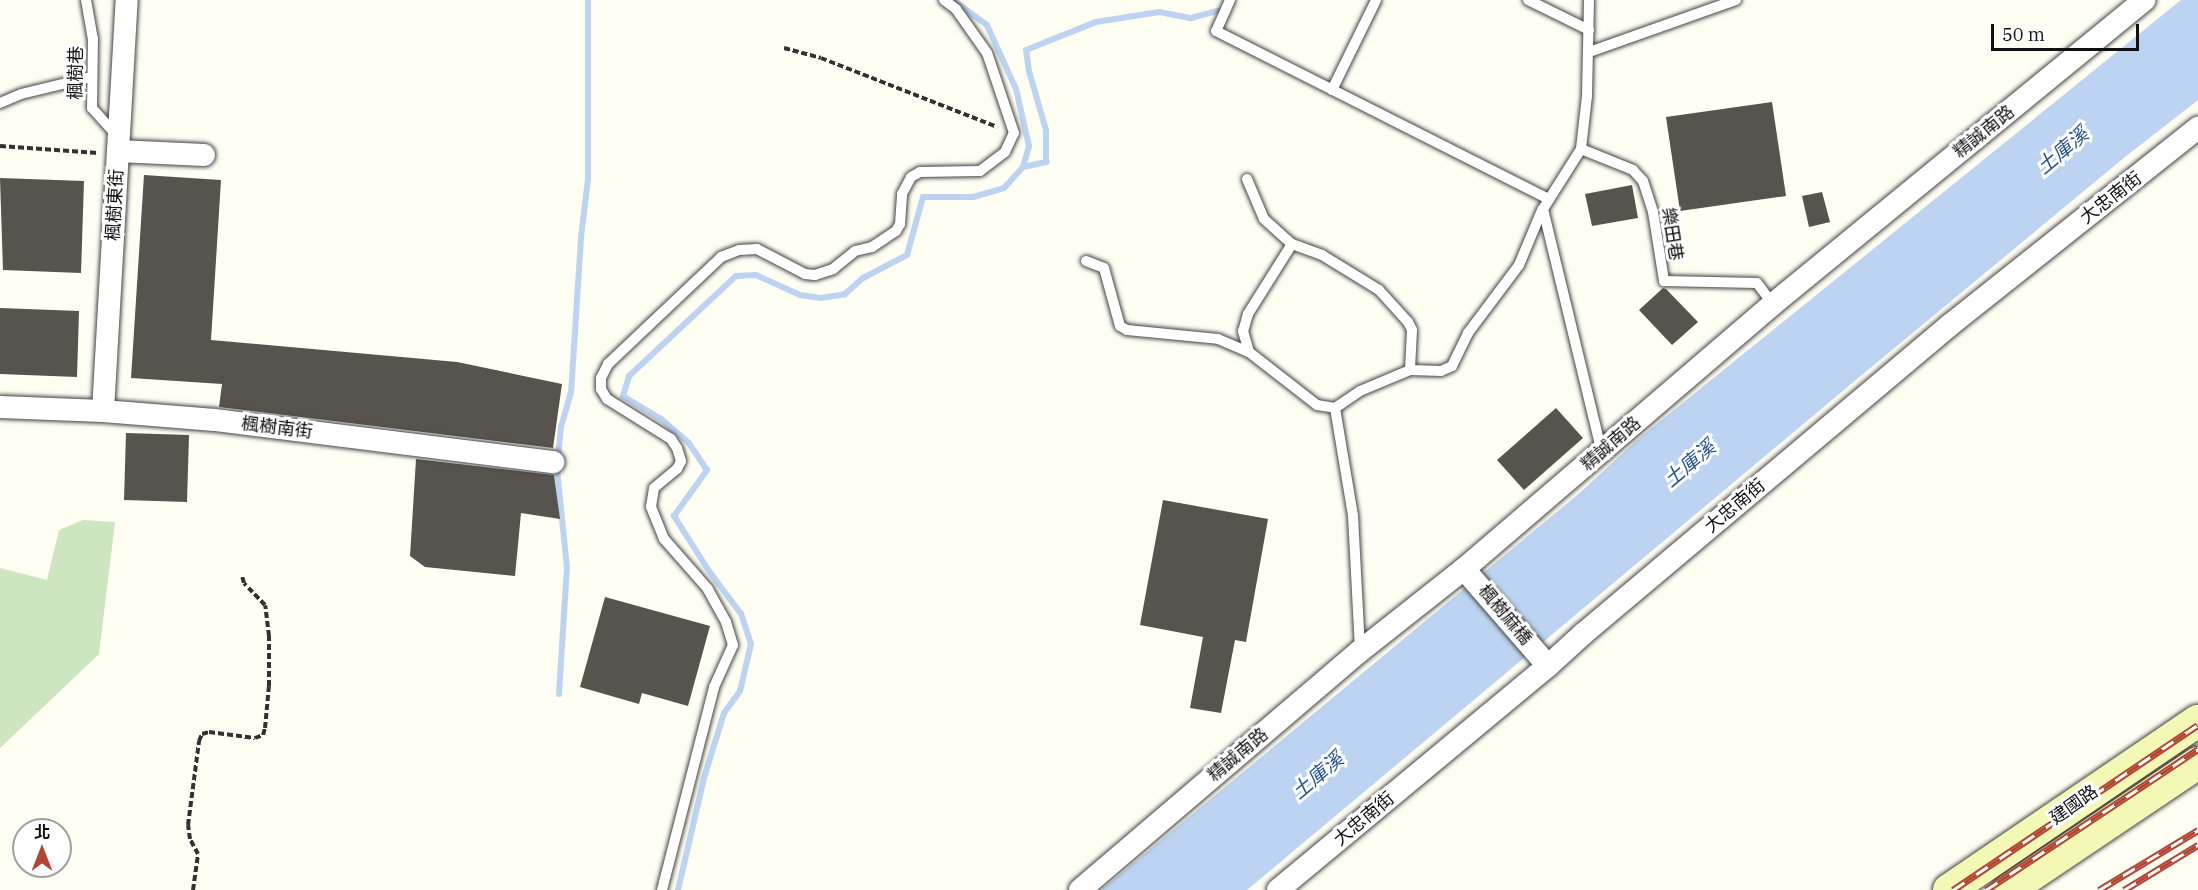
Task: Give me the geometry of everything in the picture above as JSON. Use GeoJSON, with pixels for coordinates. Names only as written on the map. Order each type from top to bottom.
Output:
{"type":"FeatureCollection","features":[{"type":"Feature","properties":{"kind":"main road","name":"建國路"},"geometry":{"type":"LineString","coordinates":[[1949,890],[2198,721]]}},
{"type":"Feature","properties":{"kind":"main road","name":"建國路"},"geometry":{"type":"LineString","coordinates":[[2009,890],[2198,762]]}},
{"type":"Feature","properties":{"kind":"street","name":"楓樹東街"},"geometry":{"type":"LineString","coordinates":[[103,411],[127,0]]}},
{"type":"Feature","properties":{"kind":"street","name":"精誠南路"},"geometry":{"type":"LineString","coordinates":[[1080,890],[1360,651],[1468,573],[1602,452],[1773,304],[2144,0]]}},
{"type":"Feature","properties":{"kind":"street","name":"大忠南街"},"geometry":{"type":"LineString","coordinates":[[1278,890],[1543,660],[1601,618],[1950,325],[2198,128]]}},
{"type":"Feature","properties":{"kind":"street"},"geometry":{"type":"LineString","coordinates":[[118,144],[204,155]]}},
{"type":"Feature","properties":{"kind":"street","name":"楓樹南街"},"geometry":{"type":"LineString","coordinates":[[0,407],[103,411],[215,420],[553,462]]}},
{"type":"Feature","properties":{"kind":"street","name":"楓樹麻橋"},"geometry":{"type":"LineString","coordinates":[[1468,573],[1543,660]]}},
{"type":"Feature","properties":{"kind":"lane","name":"楓樹巷"},"geometry":{"type":"LineString","coordinates":[[86,0],[93,38],[92,108],[118,144]]}},
{"type":"Feature","properties":{"kind":"lane"},"geometry":{"type":"LineString","coordinates":[[662,890],[714,687],[733,645],[726,622],[708,590],[664,539],[651,507],[654,488],[678,469],[681,461],[678,448],[670,439],[607,399],[601,389],[601,378],[608,364],[721,257],[739,250],[757,249],[806,274],[815,275],[833,270],[855,251],[872,247],[896,231],[900,224],[902,194],[910,177],[920,172],[980,171],[1005,152],[1014,133],[987,53],[956,9],[944,0]]}},
{"type":"Feature","properties":{"kind":"lane"},"geometry":{"type":"LineString","coordinates":[[1230,0],[1216,31],[1547,198]]}},
{"type":"Feature","properties":{"kind":"lane"},"geometry":{"type":"LineString","coordinates":[[1332,90],[1376,0]]}},
{"type":"Feature","properties":{"kind":"lane"},"geometry":{"type":"LineString","coordinates":[[1528,0],[1589,30]]}},
{"type":"Feature","properties":{"kind":"lane"},"geometry":{"type":"LineString","coordinates":[[1086,261],[1104,268],[1120,326],[1127,330],[1218,339],[1249,352],[1317,405],[1335,408],[1360,391],[1410,370],[1441,371],[1452,366],[1468,333],[1519,265],[1547,198],[1581,149],[1589,52],[1589,0]]}},
{"type":"Feature","properties":{"kind":"lane"},"geometry":{"type":"LineString","coordinates":[[1589,52],[1736,0]]}},
{"type":"Feature","properties":{"kind":"lane"},"geometry":{"type":"LineString","coordinates":[[0,103],[21,94],[92,77]]}},
{"type":"Feature","properties":{"kind":"lane","name":"樂田巷"},"geometry":{"type":"LineString","coordinates":[[1581,149],[1634,170],[1642,181],[1653,212],[1664,281],[1757,283],[1773,304]]}},
{"type":"Feature","properties":{"kind":"lane"},"geometry":{"type":"LineString","coordinates":[[1247,179],[1264,219],[1292,244],[1322,255],[1379,290],[1412,330],[1410,370]]}},
{"type":"Feature","properties":{"kind":"lane"},"geometry":{"type":"LineString","coordinates":[[1543,209],[1602,452]]}},
{"type":"Feature","properties":{"kind":"lane"},"geometry":{"type":"LineString","coordinates":[[1249,352],[1243,331],[1248,314],[1292,244]]}},
{"type":"Feature","properties":{"kind":"lane"},"geometry":{"type":"LineString","coordinates":[[1335,408],[1353,516],[1360,651]]}},
{"type":"Feature","properties":{"kind":"path"},"geometry":{"type":"LineString","coordinates":[[784,48],[821,58],[1014,133]]}},
{"type":"Feature","properties":{"kind":"path"},"geometry":{"type":"LineString","coordinates":[[0,146],[90,154],[118,144]]}},
{"type":"Feature","properties":{"kind":"path"},"geometry":{"type":"LineString","coordinates":[[193,890],[198,854],[188,825],[199,741],[202,734],[209,732],[255,738],[263,735],[265,728],[269,686],[269,636],[265,605],[244,583],[242,576]]}},
{"type":"Feature","properties":{"kind":"green space"},"geometry":{"type":"Polygon","coordinates":[[[83,520],[115,522],[99,654],[0,748],[0,568],[47,580],[59,530],[83,520]]]}},
{"type":"Feature","properties":{"kind":"water","name":"土庫溪"},"geometry":{"type":"Polygon","coordinates":[[[2181,0],[2198,0],[2198,100],[2125,157],[1857,379],[1247,890],[1101,890],[1582,491],[1637,440],[2181,0]]]}},
{"type":"Feature","properties":{"kind":"building"},"geometry":{"type":"Polygon","coordinates":[[[1772,102],[1786,196],[1680,211],[1666,117],[1772,102]]]}},
{"type":"Feature","properties":{"kind":"building"},"geometry":{"type":"Polygon","coordinates":[[[144,175],[221,180],[211,340],[457,362],[562,384],[553,448],[219,407],[222,384],[131,378],[144,175]]]}},
{"type":"Feature","properties":{"kind":"building"},"geometry":{"type":"Polygon","coordinates":[[[0,178],[84,181],[81,273],[3,270],[0,178]]]}},
{"type":"Feature","properties":{"kind":"building"},"geometry":{"type":"Polygon","coordinates":[[[1632,185],[1638,218],[1592,226],[1585,194],[1632,185]]]}},
{"type":"Feature","properties":{"kind":"building"},"geometry":{"type":"Polygon","coordinates":[[[1822,192],[1830,222],[1809,227],[1802,196],[1822,192]]]}},
{"type":"Feature","properties":{"kind":"building"},"geometry":{"type":"Polygon","coordinates":[[[1663,288],[1698,322],[1672,345],[1639,310],[1663,288]]]}},
{"type":"Feature","properties":{"kind":"building"},"geometry":{"type":"Polygon","coordinates":[[[0,308],[79,311],[77,377],[0,374],[0,308]]]}},
{"type":"Feature","properties":{"kind":"building"},"geometry":{"type":"Polygon","coordinates":[[[1556,408],[1583,438],[1524,490],[1497,460],[1556,408]]]}},
{"type":"Feature","properties":{"kind":"building"},"geometry":{"type":"Polygon","coordinates":[[[126,433],[189,435],[187,502],[124,500],[126,433]]]}},
{"type":"Feature","properties":{"kind":"building"},"geometry":{"type":"Polygon","coordinates":[[[416,459],[554,475],[560,519],[521,513],[515,576],[425,567],[410,556],[416,459]]]}},
{"type":"Feature","properties":{"kind":"building"},"geometry":{"type":"Polygon","coordinates":[[[1163,500],[1268,519],[1246,642],[1235,640],[1221,713],[1190,708],[1203,637],[1140,625],[1163,500]]]}},
{"type":"Feature","properties":{"kind":"building"},"geometry":{"type":"Polygon","coordinates":[[[605,597],[710,626],[688,706],[642,693],[639,704],[580,687],[605,597]]]}},
{"type":"Feature","properties":{"kind":"waterway"},"geometry":{"type":"LineString","coordinates":[[559,694],[567,568],[557,469],[561,427],[571,393],[581,237],[588,179],[588,0]]}},
{"type":"Feature","properties":{"kind":"waterway"},"geometry":{"type":"LineString","coordinates":[[678,890],[704,778],[724,713],[740,691],[751,644],[741,614],[707,568],[674,516],[707,470],[689,443],[661,419],[623,396],[629,376],[736,276],[756,275],[800,295],[821,298],[845,294],[863,278],[907,255],[923,197],[973,197],[1004,188],[1023,167],[1029,146],[1016,89],[987,25],[955,2]]}},
{"type":"Feature","properties":{"kind":"waterway"},"geometry":{"type":"LineString","coordinates":[[1023,167],[1046,162],[1046,130],[1029,71],[1026,50],[1096,22],[1159,12],[1191,18],[1224,9],[1226,6]]}},
{"type":"Feature","properties":{"kind":"railway"},"geometry":{"type":"LineString","coordinates":[[1953,890],[2198,725]]}},
{"type":"Feature","properties":{"kind":"railway"},"geometry":{"type":"LineString","coordinates":[[1986,890],[2198,749]]}},
{"type":"Feature","properties":{"kind":"railway"},"geometry":{"type":"LineString","coordinates":[[2099,890],[2198,830]]}},
{"type":"Feature","properties":{"kind":"railway"},"geometry":{"type":"LineString","coordinates":[[2124,890],[2198,845]]}}]}
